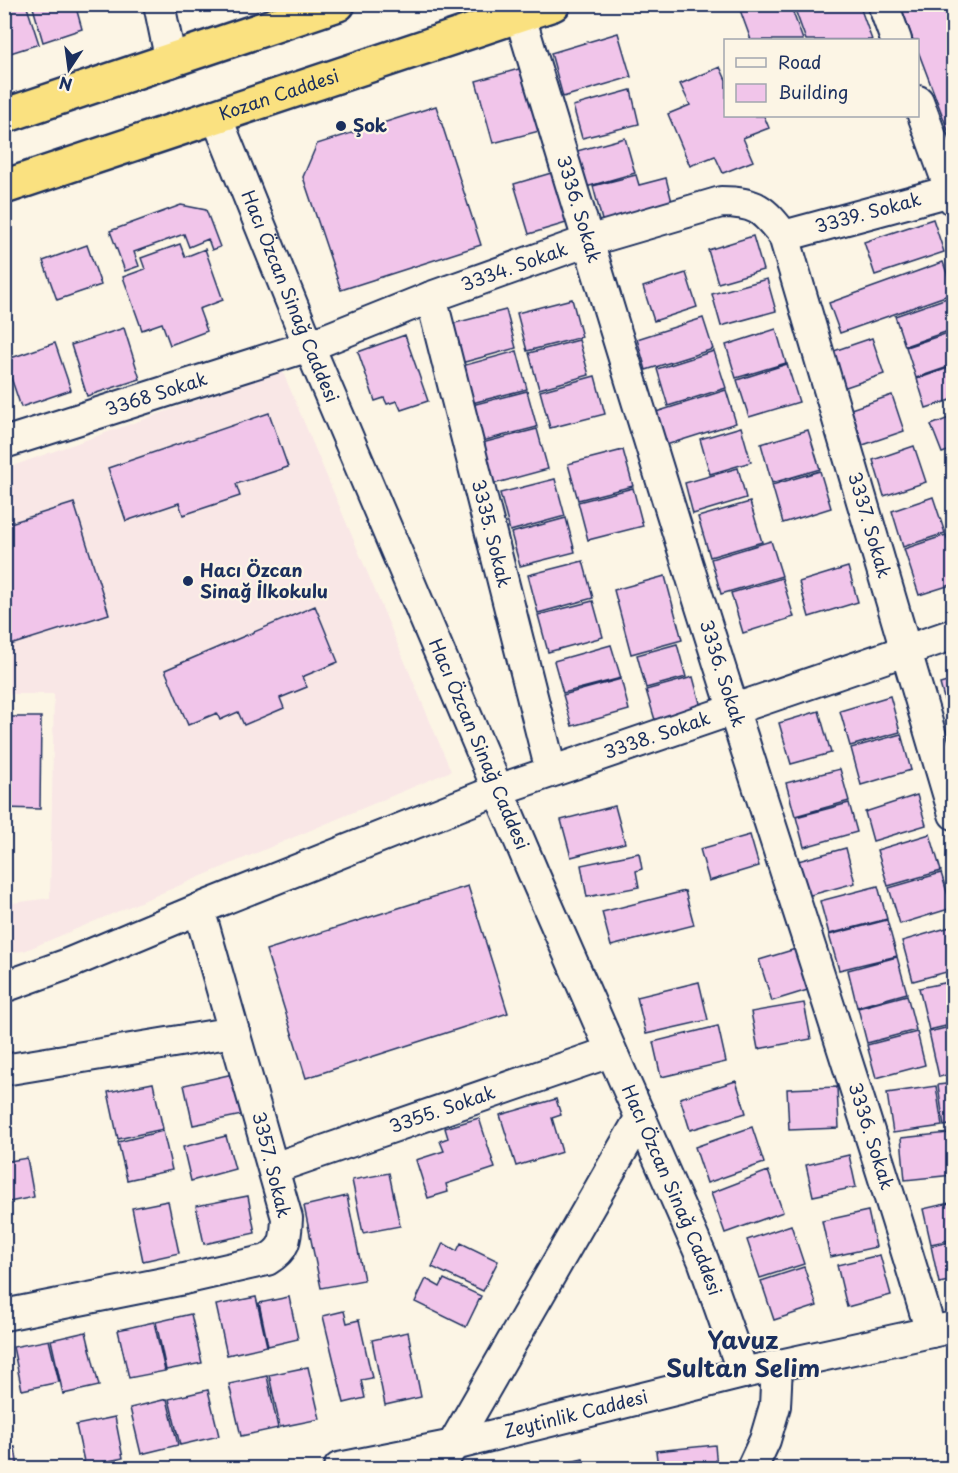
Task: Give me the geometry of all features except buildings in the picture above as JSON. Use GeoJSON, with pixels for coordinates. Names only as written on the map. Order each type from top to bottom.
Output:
{"type":"FeatureCollection","features":[{"type":"Feature","properties":{"kind":"highway"},"geometry":{"type":"LineString","coordinates":[[4,116],[171,62],[338,4]]}},
{"type":"Feature","properties":{"kind":"highway","name":"Kozan Caddesi"},"geometry":{"type":"LineString","coordinates":[[4,186],[553,4]]}},
{"type":"Feature","properties":{"kind":"street"},"geometry":{"type":"LineString","coordinates":[[159,4],[171,62]]}},
{"type":"Feature","properties":{"kind":"street"},"geometry":{"type":"LineString","coordinates":[[883,4],[896,39]]}},
{"type":"Feature","properties":{"kind":"street","name":"3336. Sokak"},"geometry":{"type":"LineString","coordinates":[[520,16],[733,709],[878,1154],[942,1329]]}},
{"type":"Feature","properties":{"kind":"street"},"geometry":{"type":"LineString","coordinates":[[919,104],[952,194]]}},
{"type":"Feature","properties":{"kind":"street","name":"Hacı Özcan Sinağ Caddesi"},"geometry":{"type":"LineString","coordinates":[[216,116],[309,346],[498,790],[610,1052],[703,1260],[743,1373]]}},
{"type":"Feature","properties":{"kind":"street","name":"3339. Sokak"},"geometry":{"type":"LineString","coordinates":[[783,236],[952,194]]}},
{"type":"Feature","properties":{"kind":"street","name":"3334. Sokak"},"geometry":{"type":"LineString","coordinates":[[309,346],[431,297],[588,241],[721,202],[739,202],[753,206],[767,214],[783,236]]}},
{"type":"Feature","properties":{"kind":"street","name":"3337. Sokak"},"geometry":{"type":"LineString","coordinates":[[783,236],[954,814]]}},
{"type":"Feature","properties":{"kind":"street","name":"3335. Sokak"},"geometry":{"type":"LineString","coordinates":[[431,297],[551,771]]}},
{"type":"Feature","properties":{"kind":"street","name":"3368 Sokak"},"geometry":{"type":"LineString","coordinates":[[4,443],[309,346]]}},
{"type":"Feature","properties":{"kind":"street","name":"3338. Sokak"},"geometry":{"type":"LineString","coordinates":[[4,987],[498,790],[954,634]]}},
{"type":"Feature","properties":{"kind":"street","name":"3357. Sokak"},"geometry":{"type":"LineString","coordinates":[[4,1315],[267,1260],[279,1253],[284,1244],[287,1218],[199,909]]}},
{"type":"Feature","properties":{"kind":"street"},"geometry":{"type":"LineString","coordinates":[[4,1070],[234,1032]]}},
{"type":"Feature","properties":{"kind":"street","name":"3355. Sokak"},"geometry":{"type":"LineString","coordinates":[[274,1168],[610,1052]]}},
{"type":"Feature","properties":{"kind":"street"},"geometry":{"type":"LineString","coordinates":[[446,1457],[641,1117]]}},
{"type":"Feature","properties":{"kind":"street","name":"Zeytinlik Caddesi"},"geometry":{"type":"LineString","coordinates":[[339,1468],[446,1457],[743,1373],[942,1329]]}},
{"type":"Feature","properties":{"kind":"street"},"geometry":{"type":"LineString","coordinates":[[752,1468],[765,1440],[775,1406],[777,1366]]}},
{"type":"Feature","properties":{"kind":"shaded area","name":"Hacı Özcan Sinağ İlkokulu"},"geometry":{"type":"Polygon","coordinates":[[[282,370],[451,771],[24,951],[5,953],[5,904],[50,898],[54,694],[5,694],[4,469],[282,370]]]}},
{"type":"Feature","properties":{"kind":"place","name":"Şok"},"geometry":{"type":"Point","coordinates":[341,126]}},
{"type":"Feature","properties":{"kind":"place","name":"Hacı Özcan Sinağ İlkokulu"},"geometry":{"type":"Point","coordinates":[188,581]}},
{"type":"Feature","properties":{"kind":"district","name":"Yavuz Sultan Selim"},"geometry":{"type":"Point","coordinates":[743,1355]}}]}
